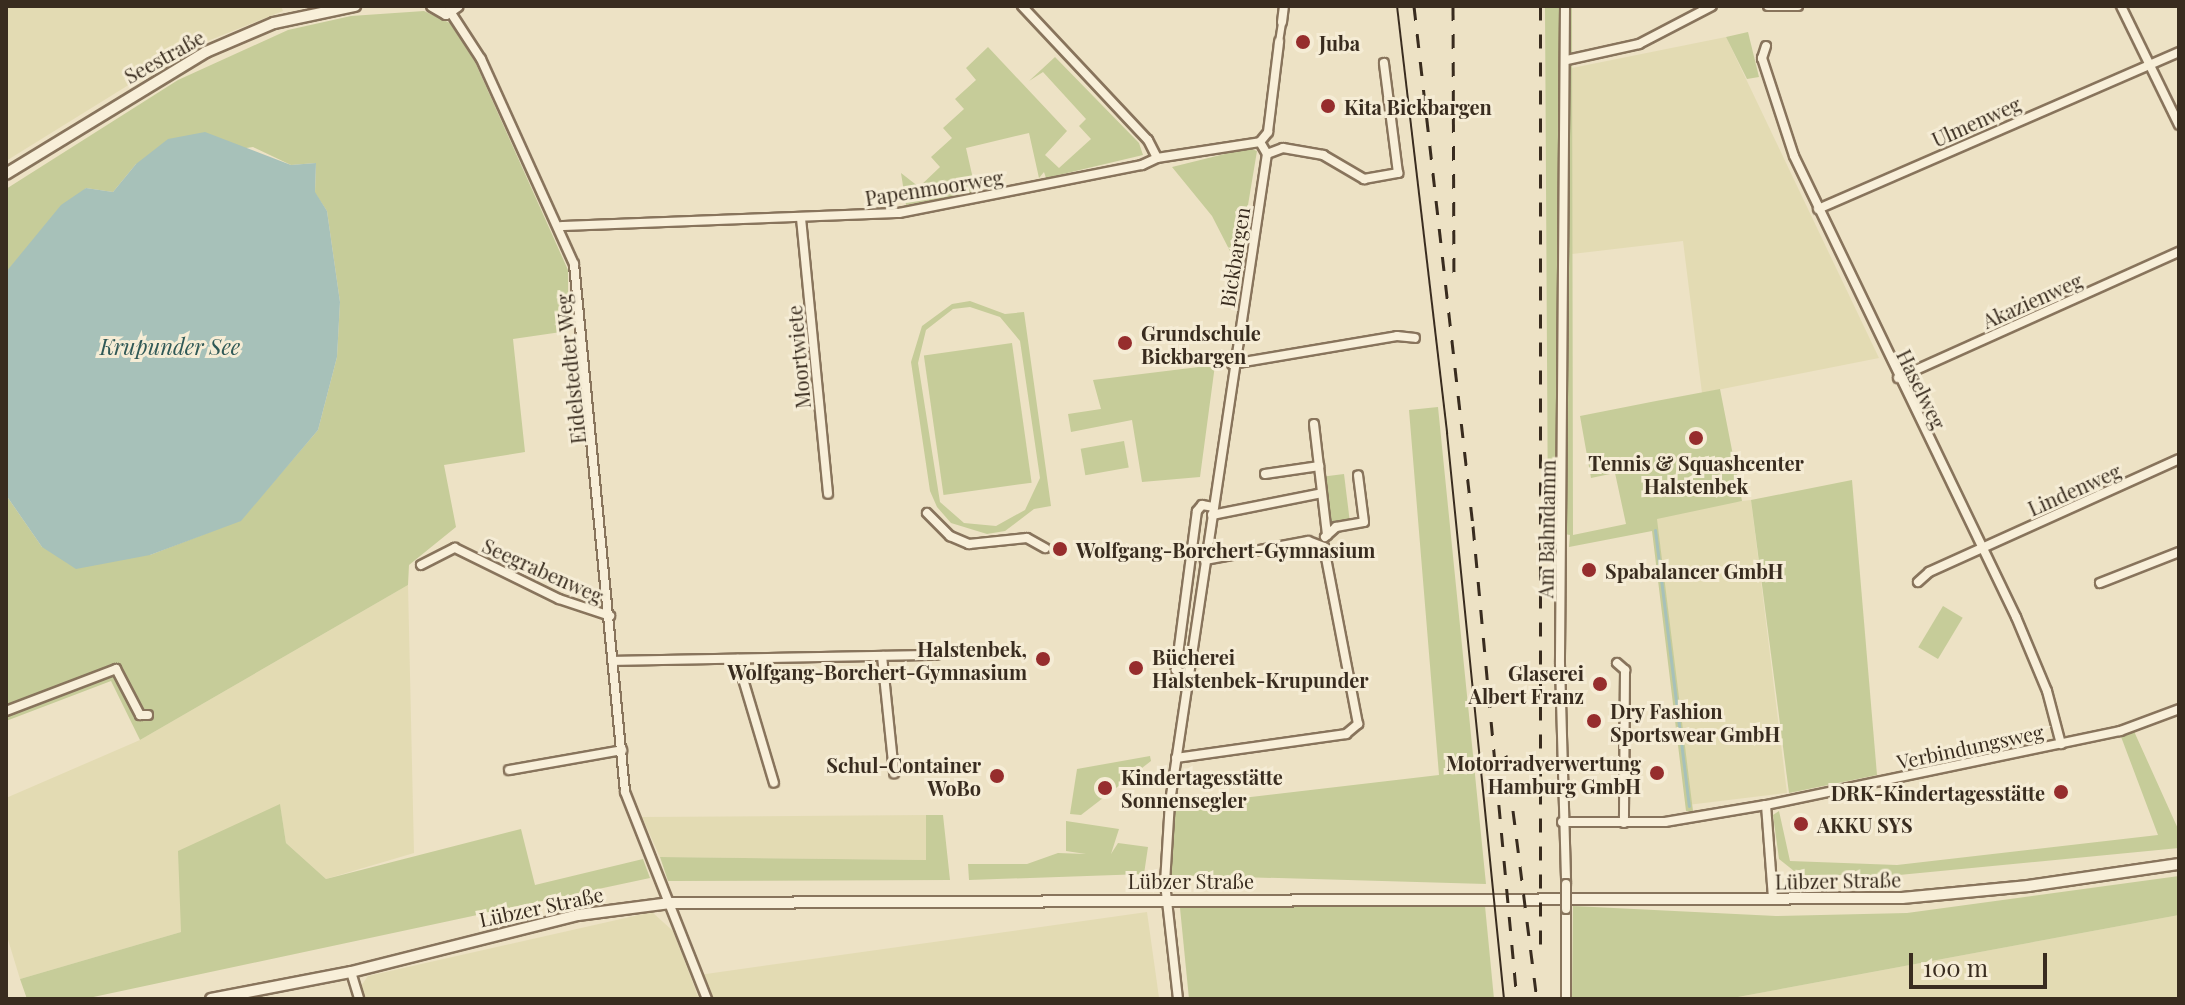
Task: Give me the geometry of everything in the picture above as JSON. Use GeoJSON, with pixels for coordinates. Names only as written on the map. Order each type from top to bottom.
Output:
{"type":"FeatureCollection","features":[{"type":"Feature","properties":{"kind":"street","name":"Seestraße"},"geometry":{"type":"LineString","coordinates":[[6,174],[206,52],[281,21],[355,6]]}},
{"type":"Feature","properties":{"kind":"street"},"geometry":{"type":"LineString","coordinates":[[432,6],[440,13],[455,9]]}},
{"type":"Feature","properties":{"kind":"street"},"geometry":{"type":"LineString","coordinates":[[1022,6],[1148,140],[1157,158]]}},
{"type":"Feature","properties":{"kind":"street"},"geometry":{"type":"LineString","coordinates":[[1284,6],[1268,132],[1260,142],[1267,154],[1283,148],[1323,155],[1364,179],[1398,173],[1384,63]]}},
{"type":"Feature","properties":{"kind":"street","name":"Am Bahndamm"},"geometry":{"type":"LineString","coordinates":[[1565,6],[1562,822],[1566,884],[1566,999]]}},
{"type":"Feature","properties":{"kind":"street"},"geometry":{"type":"LineString","coordinates":[[1567,60],[1639,44],[1712,6]]}},
{"type":"Feature","properties":{"kind":"street"},"geometry":{"type":"LineString","coordinates":[[1768,6],[1798,6]]}},
{"type":"Feature","properties":{"kind":"street"},"geometry":{"type":"LineString","coordinates":[[2121,6],[2179,125]]}},
{"type":"Feature","properties":{"kind":"street","name":"Eidelstedter Weg"},"geometry":{"type":"LineString","coordinates":[[455,9],[561,226],[576,278],[627,801],[707,999]]}},
{"type":"Feature","properties":{"kind":"street","name":"Haselweg"},"geometry":{"type":"LineString","coordinates":[[1766,46],[1762,58],[1778,116],[1818,209],[1982,548],[2047,691],[2061,744]]}},
{"type":"Feature","properties":{"kind":"street","name":"Ulmenweg"},"geometry":{"type":"LineString","coordinates":[[1818,209],[2179,52]]}},
{"type":"Feature","properties":{"kind":"street","name":"Papenmoorweg"},"geometry":{"type":"LineString","coordinates":[[561,226],[912,211],[1157,158],[1260,142]]}},
{"type":"Feature","properties":{"kind":"street","name":"Bickbargen"},"geometry":{"type":"LineString","coordinates":[[1178,999],[1167,898],[1176,758],[1232,364],[1267,154]]}},
{"type":"Feature","properties":{"kind":"street","name":"Moortwiete"},"geometry":{"type":"LineString","coordinates":[[801,218],[828,494]]}},
{"type":"Feature","properties":{"kind":"street","name":"Akazienweg"},"geometry":{"type":"LineString","coordinates":[[1898,378],[2179,252]]}},
{"type":"Feature","properties":{"kind":"street"},"geometry":{"type":"LineString","coordinates":[[1232,364],[1397,336],[1415,338]]}},
{"type":"Feature","properties":{"kind":"street"},"geometry":{"type":"LineString","coordinates":[[1314,424],[1327,535]]}},
{"type":"Feature","properties":{"kind":"street","name":"Lindenweg"},"geometry":{"type":"LineString","coordinates":[[1918,582],[1982,548],[2179,459]]}},
{"type":"Feature","properties":{"kind":"street"},"geometry":{"type":"LineString","coordinates":[[1265,474],[1319,466]]}},
{"type":"Feature","properties":{"kind":"street"},"geometry":{"type":"LineString","coordinates":[[1320,543],[1336,527],[1364,522],[1358,475]]}},
{"type":"Feature","properties":{"kind":"street"},"geometry":{"type":"LineString","coordinates":[[1213,511],[1322,493]]}},
{"type":"Feature","properties":{"kind":"street","name":"Bickbargen"},"geometry":{"type":"LineString","coordinates":[[1187,676],[1176,670],[1197,511],[1202,505],[1213,511]]}},
{"type":"Feature","properties":{"kind":"street"},"geometry":{"type":"LineString","coordinates":[[927,513],[950,536],[969,544],[1027,538],[1045,548]]}},
{"type":"Feature","properties":{"kind":"street"},"geometry":{"type":"LineString","coordinates":[[1176,758],[1356,729],[1358,718],[1327,554],[1320,543],[1308,541],[1205,560]]}},
{"type":"Feature","properties":{"kind":"street","name":"Seegrabenweg"},"geometry":{"type":"LineString","coordinates":[[421,565],[455,548],[559,599],[610,616]]}},
{"type":"Feature","properties":{"kind":"street"},"geometry":{"type":"LineString","coordinates":[[2100,583],[2179,552]]}},
{"type":"Feature","properties":{"kind":"street"},"geometry":{"type":"LineString","coordinates":[[613,661],[936,655]]}},
{"type":"Feature","properties":{"kind":"street"},"geometry":{"type":"LineString","coordinates":[[882,656],[894,773]]}},
{"type":"Feature","properties":{"kind":"street"},"geometry":{"type":"LineString","coordinates":[[737,659],[774,783]]}},
{"type":"Feature","properties":{"kind":"street"},"geometry":{"type":"LineString","coordinates":[[1617,663],[1625,670],[1624,823]]}},
{"type":"Feature","properties":{"kind":"street"},"geometry":{"type":"LineString","coordinates":[[6,711],[116,669],[140,715],[148,715]]}},
{"type":"Feature","properties":{"kind":"street","name":"Verbindungsweg"},"geometry":{"type":"LineString","coordinates":[[1562,822],[1678,820],[1766,805],[2061,744],[2179,709]]}},
{"type":"Feature","properties":{"kind":"street"},"geometry":{"type":"LineString","coordinates":[[509,770],[622,750]]}},
{"type":"Feature","properties":{"kind":"street"},"geometry":{"type":"LineString","coordinates":[[1766,805],[1773,899]]}},
{"type":"Feature","properties":{"kind":"street","name":"Lübzer Straße"},"geometry":{"type":"LineString","coordinates":[[211,999],[351,972],[566,918],[670,903],[1167,898],[1902,898],[2028,886],[2179,864]]}},
{"type":"Feature","properties":{"kind":"street"},"geometry":{"type":"LineString","coordinates":[[351,972],[359,999]]}},
{"type":"Feature","properties":{"kind":"shaded area"},"geometry":{"type":"Polygon","coordinates":[[[6,6],[281,6],[283,11],[185,50],[6,161],[6,6]]]}},
{"type":"Feature","properties":{"kind":"shaded area"},"geometry":{"type":"Polygon","coordinates":[[[1726,37],[1879,358],[1702,393],[1683,241],[1572,254],[1572,68],[1726,37]]]}},
{"type":"Feature","properties":{"kind":"shaded area"},"geometry":{"type":"Polygon","coordinates":[[[1751,500],[1787,793],[1692,805],[1656,512],[1751,500]]]}},
{"type":"Feature","properties":{"kind":"shaded area"},"geometry":{"type":"Polygon","coordinates":[[[408,585],[414,853],[326,879],[286,843],[280,805],[181,932],[20,979],[6,933],[6,798],[140,740],[408,585]]]}},
{"type":"Feature","properties":{"kind":"shaded area"},"geometry":{"type":"Polygon","coordinates":[[[926,815],[927,860],[660,857],[642,817],[926,815]]]}},
{"type":"Feature","properties":{"kind":"shaded area"},"geometry":{"type":"Polygon","coordinates":[[[652,912],[673,931],[699,999],[363,999],[361,986],[368,976],[652,912]]]}},
{"type":"Feature","properties":{"kind":"shaded area"},"geometry":{"type":"Polygon","coordinates":[[[1147,912],[1159,999],[699,999],[695,975],[1147,912]]]}},
{"type":"Feature","properties":{"kind":"shaded area"},"geometry":{"type":"Polygon","coordinates":[[[2179,915],[2179,999],[1727,999],[2179,915]]]}},
{"type":"Feature","properties":{"kind":"green space"},"geometry":{"type":"Polygon","coordinates":[[[1545,6],[1572,6],[1573,535],[1626,524],[1615,473],[1591,478],[1580,416],[1720,389],[1742,501],[1657,519],[1693,811],[1686,811],[1652,531],[1569,547],[1570,535],[1548,531],[1545,6]]]}},
{"type":"Feature","properties":{"kind":"green space"},"geometry":{"type":"Polygon","coordinates":[[[424,11],[450,23],[475,62],[568,270],[568,331],[513,339],[525,452],[444,465],[456,527],[409,565],[408,585],[140,740],[111,681],[6,721],[6,495],[42,547],[150,555],[241,520],[318,430],[337,357],[340,302],[327,211],[315,193],[316,163],[291,165],[253,147],[136,164],[113,192],[86,188],[6,272],[6,189],[178,80],[288,30],[351,16],[424,11]]]}},
{"type":"Feature","properties":{"kind":"green space"},"geometry":{"type":"Polygon","coordinates":[[[1748,32],[1759,77],[1747,79],[1726,37],[1748,32]]]}},
{"type":"Feature","properties":{"kind":"green space"},"geometry":{"type":"Polygon","coordinates":[[[988,47],[1067,131],[1045,155],[1059,168],[1091,139],[1079,126],[1086,119],[1043,72],[1029,81],[1055,57],[1139,143],[1143,155],[1046,178],[1044,172],[1039,178],[1029,133],[966,148],[976,192],[906,205],[901,173],[919,187],[940,167],[931,157],[952,138],[943,128],[964,109],[955,99],[976,80],[966,68],[988,47]]]}},
{"type":"Feature","properties":{"kind":"green space"},"geometry":{"type":"Polygon","coordinates":[[[1249,148],[1257,151],[1240,253],[1231,253],[1212,216],[1172,167],[1249,148]]]}},
{"type":"Feature","properties":{"kind":"green space"},"geometry":{"type":"Polygon","coordinates":[[[970,301],[1005,314],[1024,312],[1051,506],[1034,509],[1005,531],[987,534],[951,523],[937,507],[930,491],[911,362],[922,326],[952,304],[970,301]],[[970,307],[953,309],[926,330],[918,363],[940,502],[964,523],[996,526],[1025,510],[1040,478],[1020,341],[1000,317],[970,307]]]}},
{"type":"Feature","properties":{"kind":"green space"},"geometry":{"type":"Polygon","coordinates":[[[1012,343],[1032,483],[943,495],[924,355],[1012,343]]]}},
{"type":"Feature","properties":{"kind":"green space"},"geometry":{"type":"Polygon","coordinates":[[[1215,365],[1200,477],[1142,482],[1132,420],[1071,432],[1068,414],[1101,409],[1093,380],[1215,365]]]}},
{"type":"Feature","properties":{"kind":"green space"},"geometry":{"type":"Polygon","coordinates":[[[1438,407],[1486,884],[1171,875],[1175,806],[1439,775],[1409,410],[1438,407]]]}},
{"type":"Feature","properties":{"kind":"green space"},"geometry":{"type":"Polygon","coordinates":[[[1124,441],[1129,468],[1085,475],[1081,449],[1124,441]]]}},
{"type":"Feature","properties":{"kind":"green space"},"geometry":{"type":"Polygon","coordinates":[[[1344,474],[1350,521],[1330,523],[1324,476],[1344,474]]]}},
{"type":"Feature","properties":{"kind":"green space"},"geometry":{"type":"Polygon","coordinates":[[[1852,480],[1877,775],[1789,793],[1751,500],[1852,480]]]}},
{"type":"Feature","properties":{"kind":"green space"},"geometry":{"type":"Polygon","coordinates":[[[1943,606],[1963,618],[1938,659],[1918,647],[1943,606]]]}},
{"type":"Feature","properties":{"kind":"green space"},"geometry":{"type":"Polygon","coordinates":[[[2133,729],[2179,831],[2179,848],[1899,875],[1799,875],[1779,859],[1773,815],[1779,811],[1790,861],[1897,865],[2158,835],[2120,734],[2133,729]]]}},
{"type":"Feature","properties":{"kind":"green space"},"geometry":{"type":"Polygon","coordinates":[[[1150,756],[1151,761],[1081,815],[1070,814],[1077,769],[1150,756]]]}},
{"type":"Feature","properties":{"kind":"green space"},"geometry":{"type":"Polygon","coordinates":[[[280,804],[286,843],[326,879],[521,829],[535,885],[643,859],[650,878],[84,999],[27,999],[20,979],[181,932],[178,851],[280,804]]]}},
{"type":"Feature","properties":{"kind":"green space"},"geometry":{"type":"Polygon","coordinates":[[[926,815],[943,815],[950,880],[668,881],[660,857],[926,860],[926,815]]]}},
{"type":"Feature","properties":{"kind":"green space"},"geometry":{"type":"Polygon","coordinates":[[[1066,821],[1119,829],[1111,854],[1118,843],[1148,847],[1144,874],[969,880],[968,864],[1027,864],[1058,853],[1086,854],[1066,851],[1066,821]]]}},
{"type":"Feature","properties":{"kind":"green space"},"geometry":{"type":"Polygon","coordinates":[[[2179,876],[2179,915],[1727,999],[1572,999],[1573,906],[1776,916],[1907,913],[2179,876]]]}},
{"type":"Feature","properties":{"kind":"green space"},"geometry":{"type":"Polygon","coordinates":[[[1308,903],[1485,906],[1494,999],[1189,999],[1180,908],[1308,903]]]}},
{"type":"Feature","properties":{"kind":"water","name":"Krupunder See"},"geometry":{"type":"Polygon","coordinates":[[[205,132],[291,165],[316,163],[315,192],[327,211],[340,302],[337,357],[318,430],[241,521],[150,555],[76,569],[42,547],[6,495],[6,272],[61,205],[86,188],[113,192],[136,164],[168,139],[205,132]]]}},
{"type":"Feature","properties":{"kind":"waterway"},"geometry":{"type":"LineString","coordinates":[[1655,530],[1689,806]]}},
{"type":"Feature","properties":{"kind":"tram line"},"geometry":{"type":"LineString","coordinates":[[1397,6],[1447,433],[1504,999]]}},
{"type":"Feature","properties":{"kind":"railway"},"geometry":{"type":"LineString","coordinates":[[1414,6],[1473,526],[1517,999]]}},
{"type":"Feature","properties":{"kind":"railway"},"geometry":{"type":"LineString","coordinates":[[1453,6],[1454,274]]}},
{"type":"Feature","properties":{"kind":"railway"},"geometry":{"type":"LineString","coordinates":[[1540,6],[1541,958]]}},
{"type":"Feature","properties":{"kind":"railway"},"geometry":{"type":"LineString","coordinates":[[1506,755],[1537,999]]}},
{"type":"Feature","properties":{"kind":"place","name":"Juba"},"geometry":{"type":"Point","coordinates":[1303,42]}},
{"type":"Feature","properties":{"kind":"place","name":"Kita Bickbargen"},"geometry":{"type":"Point","coordinates":[1328,106]}},
{"type":"Feature","properties":{"kind":"place","name":"Grundschule Bickbargen"},"geometry":{"type":"Point","coordinates":[1125,343]}},
{"type":"Feature","properties":{"kind":"place","name":"Tennis & Squashcenter Halstenbek"},"geometry":{"type":"Point","coordinates":[1696,438]}},
{"type":"Feature","properties":{"kind":"place","name":"Wolfgang-Borchert-Gymnasium"},"geometry":{"type":"Point","coordinates":[1060,549]}},
{"type":"Feature","properties":{"kind":"place","name":"Spabalancer GmbH"},"geometry":{"type":"Point","coordinates":[1589,570]}},
{"type":"Feature","properties":{"kind":"place","name":"Halstenbek, Wolfgang-Borchert-Gymnasium"},"geometry":{"type":"Point","coordinates":[1043,659]}},
{"type":"Feature","properties":{"kind":"place","name":"Bücherei Halstenbek-Krupunder"},"geometry":{"type":"Point","coordinates":[1136,668]}},
{"type":"Feature","properties":{"kind":"place","name":"Glaserei Albert Franz"},"geometry":{"type":"Point","coordinates":[1600,684]}},
{"type":"Feature","properties":{"kind":"place","name":"Dry Fashion Sportswear GmbH"},"geometry":{"type":"Point","coordinates":[1594,721]}},
{"type":"Feature","properties":{"kind":"place","name":"Motorradverwertung Hamburg GmbH"},"geometry":{"type":"Point","coordinates":[1657,773]}},
{"type":"Feature","properties":{"kind":"place","name":"Schul-Container WoBo"},"geometry":{"type":"Point","coordinates":[997,776]}},
{"type":"Feature","properties":{"kind":"place","name":"Kindertagesstätte Sonnensegler"},"geometry":{"type":"Point","coordinates":[1105,788]}},
{"type":"Feature","properties":{"kind":"place","name":"DRK-Kindertagesstätte"},"geometry":{"type":"Point","coordinates":[2061,792]}},
{"type":"Feature","properties":{"kind":"place","name":"AKKU SYS"},"geometry":{"type":"Point","coordinates":[1801,824]}}]}
